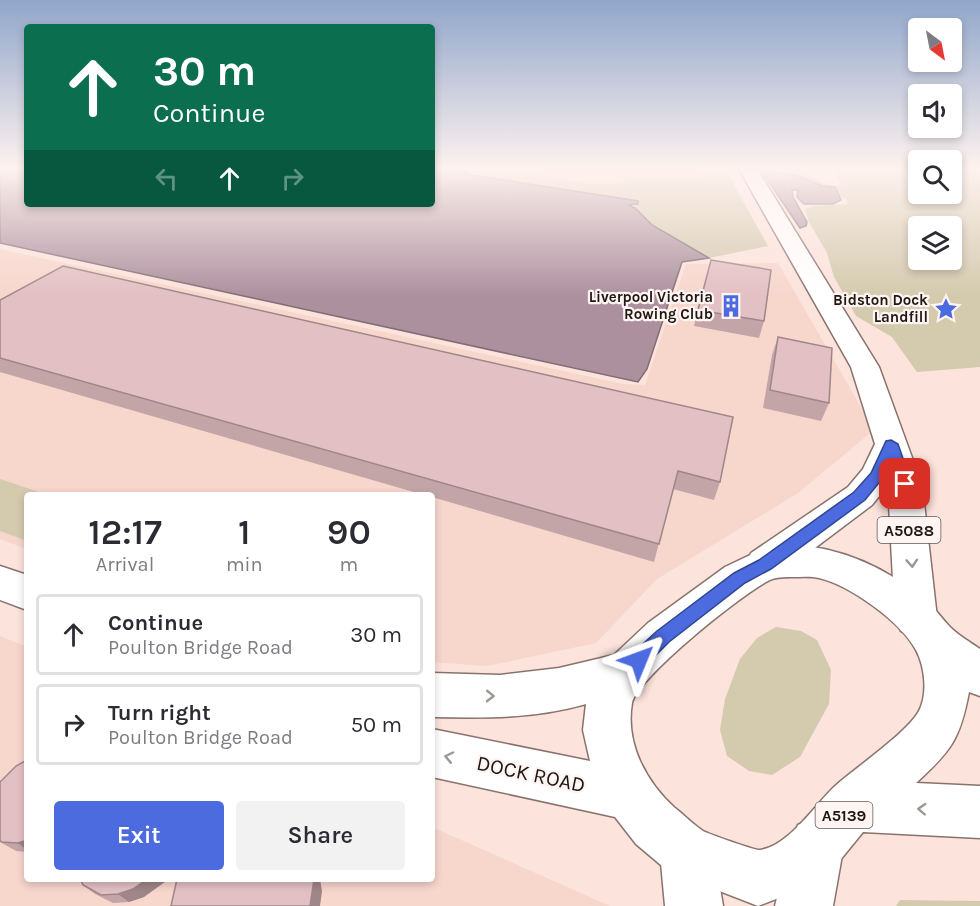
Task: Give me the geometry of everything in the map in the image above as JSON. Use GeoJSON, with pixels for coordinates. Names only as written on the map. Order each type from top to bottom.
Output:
{"type":"FeatureCollection","features":[{"type":"Feature","properties":{"kind":"main road","name":"A5088"},"geometry":{"type":"LineString","coordinates":[[773,211],[864,367],[905,484],[926,630]]}},
{"type":"Feature","properties":{"kind":"main road"},"geometry":{"type":"LineString","coordinates":[[765,564],[860,496],[877,475],[891,444]]}},
{"type":"Feature","properties":{"kind":"main road","name":"A5139"},"geometry":{"type":"LineString","coordinates":[[926,630],[948,685],[939,724],[916,750],[793,866],[758,878],[687,852],[655,825],[630,795],[614,759],[607,730],[610,694],[627,672],[663,636],[740,578],[765,564],[792,561],[818,562],[844,570],[887,593],[926,630],[980,675]]}},
{"type":"Feature","properties":{"kind":"main road"},"geometry":{"type":"LineString","coordinates":[[0,582],[24,592]]}},
{"type":"Feature","properties":{"kind":"main road"},"geometry":{"type":"LineString","coordinates":[[435,695],[500,697],[559,690],[627,672]]}},
{"type":"Feature","properties":{"kind":"main road","name":"DOCK ROAD"},"geometry":{"type":"LineString","coordinates":[[435,754],[630,795]]}},
{"type":"Feature","properties":{"kind":"main road","name":"A5139"},"geometry":{"type":"LineString","coordinates":[[835,825],[980,812]]}},
{"type":"Feature","properties":{"kind":"main road"},"geometry":{"type":"LineString","coordinates":[[804,906],[835,825]]}},
{"type":"Feature","properties":{"kind":"main road"},"geometry":{"type":"LineString","coordinates":[[687,852],[694,906]]}},
{"type":"Feature","properties":{"kind":"shaded area"},"geometry":{"type":"Polygon","coordinates":[[[0,211],[638,211],[652,225],[709,258],[682,262],[647,369],[638,382],[0,243],[0,211]]]}},
{"type":"Feature","properties":{"kind":"shaded area"},"geometry":{"type":"Polygon","coordinates":[[[638,211],[749,211],[768,246],[709,258],[652,225],[638,211]]]}},
{"type":"Feature","properties":{"kind":"shaded area"},"geometry":{"type":"Polygon","coordinates":[[[789,211],[801,211],[807,222],[806,226],[800,228],[789,211]]]}},
{"type":"Feature","properties":{"kind":"shaded area"},"geometry":{"type":"Polygon","coordinates":[[[806,211],[980,211],[980,367],[917,372],[892,337],[856,316],[834,277],[827,253],[809,222],[806,211]]]}},
{"type":"Feature","properties":{"kind":"shaded area"},"geometry":{"type":"Polygon","coordinates":[[[0,249],[623,384],[645,385],[686,264],[778,263],[874,430],[798,493],[657,579],[596,643],[487,666],[435,662],[435,492],[24,492],[24,548],[0,539],[0,249]]]}},
{"type":"Feature","properties":{"kind":"shaded area"},"geometry":{"type":"Polygon","coordinates":[[[0,479],[39,492],[24,492],[24,540],[0,531],[0,479]]]}},
{"type":"Feature","properties":{"kind":"shaded area"},"geometry":{"type":"Polygon","coordinates":[[[776,627],[801,631],[817,640],[831,670],[829,704],[800,757],[772,775],[749,771],[727,756],[720,730],[725,699],[740,659],[757,638],[776,627]]]}},
{"type":"Feature","properties":{"kind":"shaded area"},"geometry":{"type":"Polygon","coordinates":[[[0,636],[24,646],[24,882],[435,882],[435,828],[610,906],[0,906],[0,636]]]}},
{"type":"Feature","properties":{"kind":"shaded area"},"geometry":{"type":"Polygon","coordinates":[[[900,900],[980,901],[980,906],[896,906],[900,900]]]}},
{"type":"Feature","properties":{"kind":"building","name":"Liverpool Victoria Rowing Club"},"geometry":{"type":"Polygon","coordinates":[[[711,260],[771,270],[764,321],[698,310],[711,260]]]}},
{"type":"Feature","properties":{"kind":"building"},"geometry":{"type":"Polygon","coordinates":[[[63,266],[733,417],[720,482],[678,471],[659,544],[0,358],[0,300],[63,266]]]}},
{"type":"Feature","properties":{"kind":"building"},"geometry":{"type":"Polygon","coordinates":[[[778,337],[832,348],[829,403],[770,390],[778,337]]]}},
{"type":"Feature","properties":{"kind":"building"},"geometry":{"type":"Polygon","coordinates":[[[24,762],[24,841],[2,842],[0,841],[0,782],[16,766],[24,762]]]}},
{"type":"Feature","properties":{"kind":"building"},"geometry":{"type":"Polygon","coordinates":[[[82,882],[143,882],[133,889],[118,894],[101,895],[82,882]]]}},
{"type":"Feature","properties":{"kind":"building"},"geometry":{"type":"Polygon","coordinates":[[[176,882],[314,882],[310,906],[171,906],[176,882]]]}},
{"type":"Feature","properties":{"kind":"place","name":"Liverpool Victoria Rowing Club"},"geometry":{"type":"Point","coordinates":[731,306]}},
{"type":"Feature","properties":{"kind":"place","name":"Bidston Dock Landfill"},"geometry":{"type":"Point","coordinates":[946,309]}},
{"type":"Feature","properties":{"kind":"route"},"geometry":{"type":"LineString","coordinates":[[639,660],[663,636],[740,578],[765,564],[812,528],[860,496],[877,475],[891,444],[905,484]]}}]}
